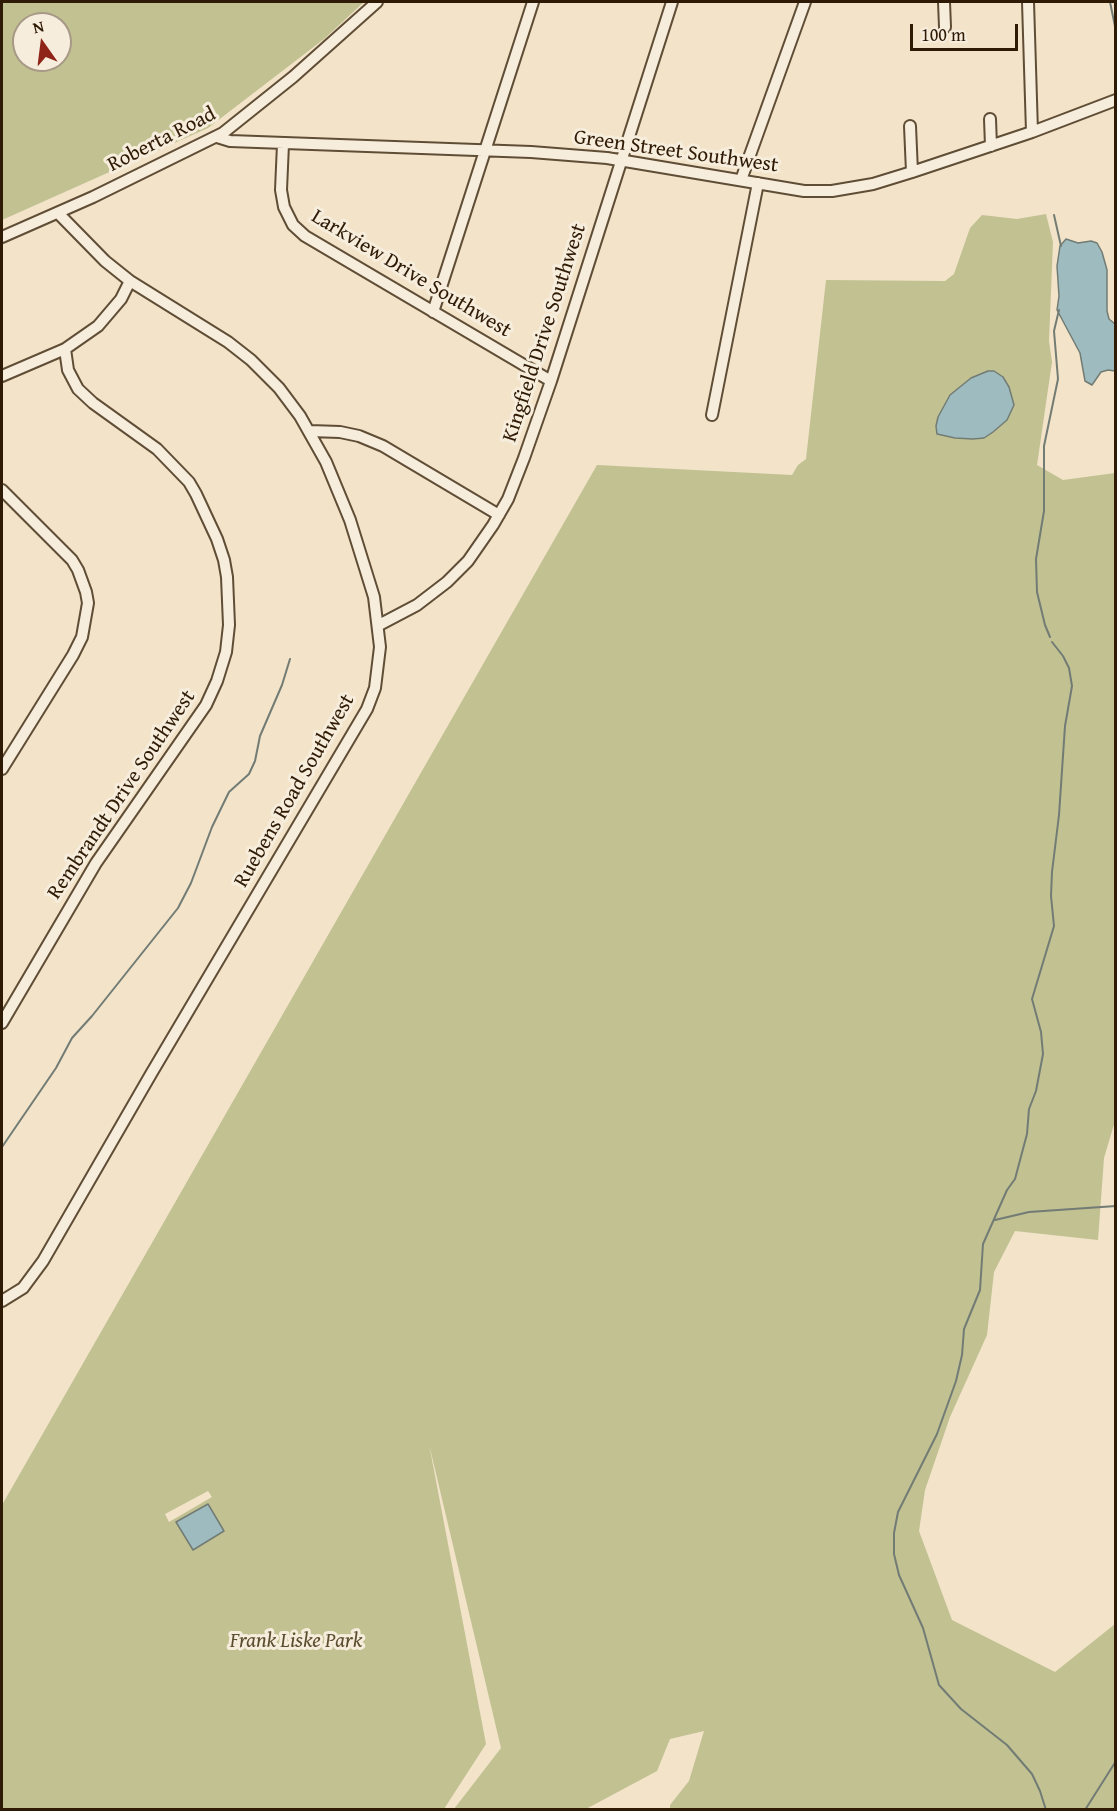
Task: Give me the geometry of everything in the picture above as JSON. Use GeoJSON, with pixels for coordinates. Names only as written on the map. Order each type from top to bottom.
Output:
{"type":"FeatureCollection","features":[{"type":"Feature","properties":{"kind":"street","name":"Roberta Road"},"geometry":{"type":"LineString","coordinates":[[2,237],[217,137],[293,77],[377,2]]}},
{"type":"Feature","properties":{"kind":"street"},"geometry":{"type":"LineString","coordinates":[[434,312],[533,2]]}},
{"type":"Feature","properties":{"kind":"street","name":"Kingfield Drive Southwest"},"geometry":{"type":"LineString","coordinates":[[379,625],[417,605],[447,582],[468,561],[499,514],[517,478],[551,381],[621,160],[663,37],[672,2]]}},
{"type":"Feature","properties":{"kind":"street"},"geometry":{"type":"LineString","coordinates":[[741,180],[805,2]]}},
{"type":"Feature","properties":{"kind":"street"},"geometry":{"type":"LineString","coordinates":[[944,2],[945,27]]}},
{"type":"Feature","properties":{"kind":"street"},"geometry":{"type":"LineString","coordinates":[[1028,2],[1032,132]]}},
{"type":"Feature","properties":{"kind":"street","name":"Green Street Southwest"},"geometry":{"type":"LineString","coordinates":[[217,137],[230,141],[284,144],[531,152],[621,160],[804,190],[832,191],[873,184],[912,172],[1032,132],[1116,100]]}},
{"type":"Feature","properties":{"kind":"street"},"geometry":{"type":"LineString","coordinates":[[990,119],[991,146]]}},
{"type":"Feature","properties":{"kind":"street"},"geometry":{"type":"LineString","coordinates":[[910,126],[912,172]]}},
{"type":"Feature","properties":{"kind":"street","name":"Larkview Drive Southwest"},"geometry":{"type":"LineString","coordinates":[[284,144],[281,190],[286,213],[305,236],[551,381]]}},
{"type":"Feature","properties":{"kind":"street"},"geometry":{"type":"LineString","coordinates":[[712,415],[758,183]]}},
{"type":"Feature","properties":{"kind":"street","name":"Ruebens Road Southwest"},"geometry":{"type":"LineString","coordinates":[[2,1301],[23,1288],[43,1261],[367,709],[378,675],[380,648],[374,597],[350,520],[326,462],[310,431],[279,388],[236,348],[130,281],[105,261],[57,213]]}},
{"type":"Feature","properties":{"kind":"street"},"geometry":{"type":"LineString","coordinates":[[2,376],[65,349],[98,326],[121,299],[130,281]]}},
{"type":"Feature","properties":{"kind":"street","name":"Rembrandt Drive Southwest"},"geometry":{"type":"LineString","coordinates":[[2,1023],[96,863],[206,705],[223,662],[230,625],[224,560],[217,539],[189,482],[157,449],[93,404],[78,389],[68,370],[65,349]]}},
{"type":"Feature","properties":{"kind":"street"},"geometry":{"type":"LineString","coordinates":[[310,431],[340,432],[383,446],[499,514]]}},
{"type":"Feature","properties":{"kind":"street"},"geometry":{"type":"LineString","coordinates":[[2,490],[72,560],[78,570],[88,603],[82,637],[73,655],[2,769]]}},
{"type":"Feature","properties":{"kind":"green space"},"geometry":{"type":"Polygon","coordinates":[[[2,2],[364,2],[324,39],[208,128],[2,220],[2,2]]]}},
{"type":"Feature","properties":{"kind":"green space","name":"Frank Liske Park"},"geometry":{"type":"Polygon","coordinates":[[[1046,214],[1053,242],[1049,341],[1052,362],[1037,465],[1063,480],[1115,473],[1115,1121],[1104,1158],[1098,1240],[1015,1231],[994,1272],[987,1335],[950,1417],[925,1490],[919,1531],[952,1620],[1055,1672],[1115,1624],[1115,1809],[670,1809],[670,1805],[689,1781],[704,1731],[670,1739],[657,1771],[586,1809],[454,1809],[501,1748],[429,1444],[486,1744],[444,1809],[2,1809],[2,1505],[597,465],[792,475],[798,465],[806,459],[826,280],[945,281],[954,274],[970,228],[982,215],[1017,219],[1046,214]],[[208,1491],[165,1514],[169,1522],[212,1497],[208,1491]]]}},
{"type":"Feature","properties":{"kind":"water"},"geometry":{"type":"Polygon","coordinates":[[[1066,239],[1078,243],[1091,241],[1097,243],[1107,270],[1107,311],[1109,319],[1115,324],[1115,371],[1101,372],[1092,385],[1085,381],[1080,353],[1057,310],[1059,296],[1057,266],[1060,246],[1066,239]]]}},
{"type":"Feature","properties":{"kind":"water"},"geometry":{"type":"Polygon","coordinates":[[[994,371],[1003,377],[1009,387],[1014,405],[1007,420],[984,438],[955,438],[937,434],[938,417],[950,395],[971,378],[994,371]]]}},
{"type":"Feature","properties":{"kind":"water"},"geometry":{"type":"Polygon","coordinates":[[[208,1504],[224,1531],[193,1550],[176,1522],[208,1504]]]}},
{"type":"Feature","properties":{"kind":"waterway"},"geometry":{"type":"LineString","coordinates":[[1110,2],[1116,31]]}},
{"type":"Feature","properties":{"kind":"waterway"},"geometry":{"type":"LineString","coordinates":[[1054,215],[1061,246]]}},
{"type":"Feature","properties":{"kind":"waterway"},"geometry":{"type":"LineString","coordinates":[[1050,637],[1037,592],[1036,559],[1044,511],[1044,446],[1058,379],[1054,331],[1059,310]]}},
{"type":"Feature","properties":{"kind":"waterway"},"geometry":{"type":"LineString","coordinates":[[1046,1810],[1032,1774],[1007,1745],[961,1709],[939,1685],[923,1628],[899,1575],[894,1554],[894,1533],[898,1512],[937,1434],[956,1381],[962,1355],[964,1329],[980,1290],[983,1244],[1007,1190],[1015,1179],[1027,1134],[1029,1109],[1036,1091],[1043,1054],[1041,1032],[1032,999],[1054,926],[1051,896],[1052,872],[1059,815],[1065,726],[1072,686],[1069,668],[1052,642]]}},
{"type":"Feature","properties":{"kind":"waterway"},"geometry":{"type":"LineString","coordinates":[[2,1147],[56,1068],[72,1038],[178,908],[191,883],[212,827],[229,792],[249,774],[255,761],[260,736],[282,685],[290,659]]}},
{"type":"Feature","properties":{"kind":"waterway"},"geometry":{"type":"LineString","coordinates":[[995,1220],[1029,1212],[1116,1206]]}},
{"type":"Feature","properties":{"kind":"waterway"},"geometry":{"type":"LineString","coordinates":[[1085,1810],[1116,1761]]}}]}
